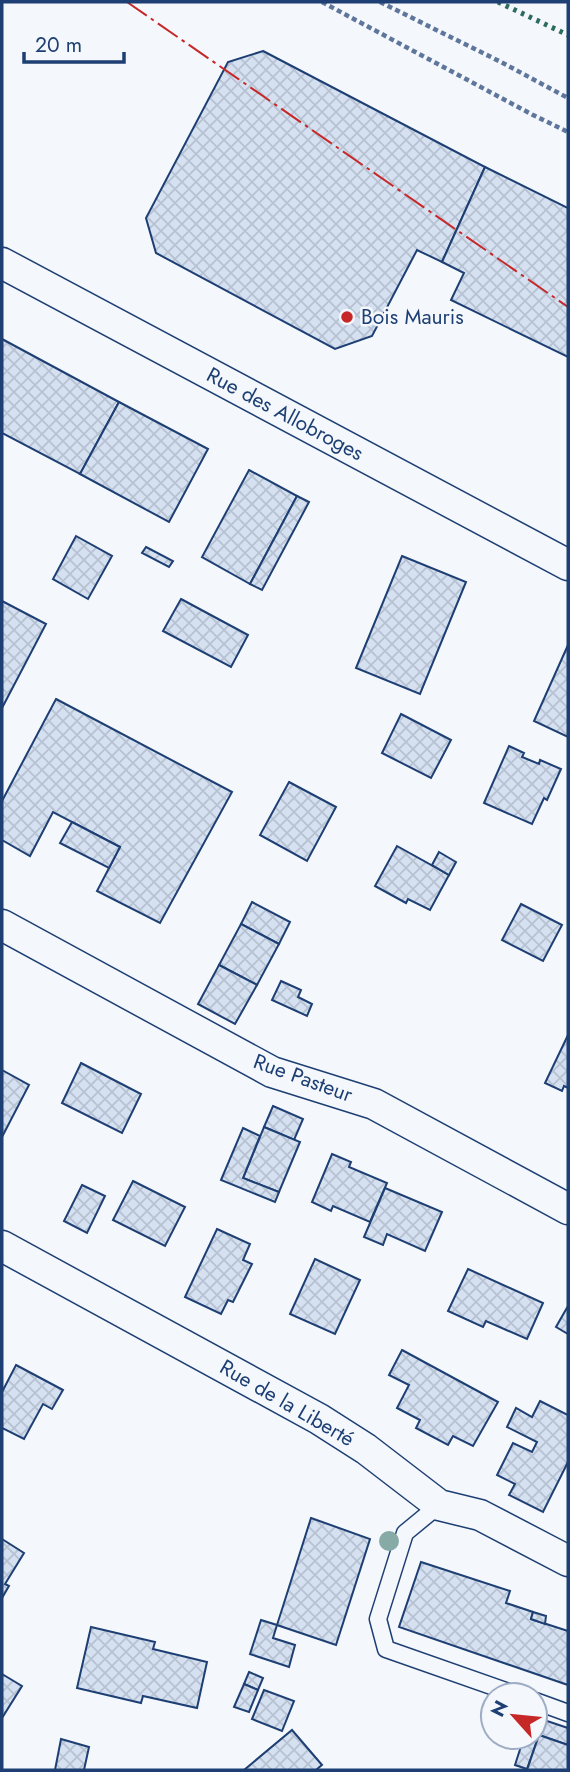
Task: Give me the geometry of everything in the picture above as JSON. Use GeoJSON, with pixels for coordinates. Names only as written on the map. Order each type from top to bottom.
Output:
{"type":"FeatureCollection","features":[{"type":"Feature","properties":{"kind":"street","name":"Rue des Allobroges"},"geometry":{"type":"LineString","coordinates":[[2,263],[568,565]]}},
{"type":"Feature","properties":{"kind":"street","name":"Rue Pasteur"},"geometry":{"type":"LineString","coordinates":[[2,925],[272,1072],[374,1104],[568,1209]]}},
{"type":"Feature","properties":{"kind":"street","name":"Rue de la Liberté"},"geometry":{"type":"LineString","coordinates":[[2,1246],[319,1419],[366,1449],[439,1505],[481,1516],[568,1561]]}},
{"type":"Feature","properties":{"kind":"lane"},"geometry":{"type":"LineString","coordinates":[[439,1505],[405,1533],[378,1619],[386,1649],[479,1682]]}},
{"type":"Feature","properties":{"kind":"lane"},"geometry":{"type":"LineString","coordinates":[[549,1706],[568,1713]]}},
{"type":"Feature","properties":{"kind":"path"},"geometry":{"type":"LineString","coordinates":[[322,2],[568,132]]}},
{"type":"Feature","properties":{"kind":"path"},"geometry":{"type":"LineString","coordinates":[[380,2],[568,98]]}},
{"type":"Feature","properties":{"kind":"building"},"geometry":{"type":"Polygon","coordinates":[[[263,51],[485,167],[442,262],[417,250],[372,336],[335,349],[156,253],[146,218],[228,62],[263,51]]]}},
{"type":"Feature","properties":{"kind":"building"},"geometry":{"type":"Polygon","coordinates":[[[485,167],[568,208],[568,357],[451,300],[464,273],[442,262],[485,167]]]}},
{"type":"Feature","properties":{"kind":"building"},"geometry":{"type":"Polygon","coordinates":[[[2,339],[119,402],[80,474],[2,433],[2,339]]]}},
{"type":"Feature","properties":{"kind":"building"},"geometry":{"type":"Polygon","coordinates":[[[119,402],[208,449],[169,522],[80,474],[119,402]]]}},
{"type":"Feature","properties":{"kind":"building"},"geometry":{"type":"Polygon","coordinates":[[[249,470],[297,496],[250,584],[202,557],[249,470]]]}},
{"type":"Feature","properties":{"kind":"building"},"geometry":{"type":"Polygon","coordinates":[[[297,496],[309,502],[262,590],[250,584],[297,496]]]}},
{"type":"Feature","properties":{"kind":"building"},"geometry":{"type":"Polygon","coordinates":[[[76,536],[112,556],[88,599],[53,579],[76,536]]]}},
{"type":"Feature","properties":{"kind":"building"},"geometry":{"type":"Polygon","coordinates":[[[146,547],[173,561],[169,567],[142,553],[146,547]]]}},
{"type":"Feature","properties":{"kind":"building"},"geometry":{"type":"Polygon","coordinates":[[[402,556],[466,582],[420,694],[356,668],[402,556]]]}},
{"type":"Feature","properties":{"kind":"building"},"geometry":{"type":"Polygon","coordinates":[[[181,599],[248,635],[231,667],[163,631],[181,599]]]}},
{"type":"Feature","properties":{"kind":"building"},"geometry":{"type":"Polygon","coordinates":[[[2,601],[46,624],[2,708],[2,601]]]}},
{"type":"Feature","properties":{"kind":"building"},"geometry":{"type":"Polygon","coordinates":[[[568,645],[568,737],[534,721],[568,645]]]}},
{"type":"Feature","properties":{"kind":"building"},"geometry":{"type":"Polygon","coordinates":[[[56,699],[232,792],[160,923],[97,891],[120,847],[53,812],[30,856],[2,840],[2,801],[56,699]]]}},
{"type":"Feature","properties":{"kind":"building"},"geometry":{"type":"Polygon","coordinates":[[[401,714],[451,740],[431,778],[382,753],[401,714]]]}},
{"type":"Feature","properties":{"kind":"building"},"geometry":{"type":"Polygon","coordinates":[[[509,746],[524,753],[522,757],[539,764],[540,760],[561,769],[532,824],[484,803],[509,746]]]}},
{"type":"Feature","properties":{"kind":"building"},"geometry":{"type":"Polygon","coordinates":[[[289,782],[336,807],[307,861],[260,835],[289,782]]]}},
{"type":"Feature","properties":{"kind":"building"},"geometry":{"type":"Polygon","coordinates":[[[72,822],[120,847],[109,868],[60,843],[72,822]]]}},
{"type":"Feature","properties":{"kind":"building"},"geometry":{"type":"Polygon","coordinates":[[[397,846],[449,875],[430,910],[408,899],[406,903],[375,886],[397,846]]]}},
{"type":"Feature","properties":{"kind":"building"},"geometry":{"type":"Polygon","coordinates":[[[439,852],[456,862],[449,875],[432,865],[439,852]]]}},
{"type":"Feature","properties":{"kind":"building"},"geometry":{"type":"Polygon","coordinates":[[[252,902],[290,922],[279,944],[241,924],[252,902]]]}},
{"type":"Feature","properties":{"kind":"building"},"geometry":{"type":"Polygon","coordinates":[[[521,904],[562,925],[543,961],[502,940],[521,904]]]}},
{"type":"Feature","properties":{"kind":"building"},"geometry":{"type":"Polygon","coordinates":[[[241,924],[279,944],[257,985],[219,965],[241,924]]]}},
{"type":"Feature","properties":{"kind":"building"},"geometry":{"type":"Polygon","coordinates":[[[219,965],[257,985],[235,1024],[198,1004],[219,965]]]}},
{"type":"Feature","properties":{"kind":"building"},"geometry":{"type":"Polygon","coordinates":[[[281,981],[301,990],[298,997],[312,1004],[307,1016],[272,1000],[281,981]]]}},
{"type":"Feature","properties":{"kind":"building"},"geometry":{"type":"Polygon","coordinates":[[[568,1035],[568,1088],[564,1086],[562,1091],[545,1083],[568,1035]]]}},
{"type":"Feature","properties":{"kind":"building"},"geometry":{"type":"Polygon","coordinates":[[[81,1063],[141,1094],[122,1133],[62,1103],[81,1063]]]}},
{"type":"Feature","properties":{"kind":"building"},"geometry":{"type":"Polygon","coordinates":[[[2,1070],[29,1085],[2,1137],[2,1070]]]}},
{"type":"Feature","properties":{"kind":"building"},"geometry":{"type":"Polygon","coordinates":[[[273,1106],[303,1119],[294,1140],[264,1127],[273,1106]]]}},
{"type":"Feature","properties":{"kind":"building"},"geometry":{"type":"Polygon","coordinates":[[[264,1127],[300,1142],[279,1192],[243,1178],[264,1127]]]}},
{"type":"Feature","properties":{"kind":"building"},"geometry":{"type":"Polygon","coordinates":[[[243,1128],[260,1136],[243,1178],[279,1192],[275,1202],[221,1180],[243,1128]]]}},
{"type":"Feature","properties":{"kind":"building"},"geometry":{"type":"Polygon","coordinates":[[[332,1154],[351,1162],[349,1167],[387,1183],[370,1222],[333,1206],[331,1211],[312,1202],[332,1154]]]}},
{"type":"Feature","properties":{"kind":"building"},"geometry":{"type":"Polygon","coordinates":[[[133,1181],[185,1207],[165,1246],[113,1220],[133,1181]]]}},
{"type":"Feature","properties":{"kind":"building"},"geometry":{"type":"Polygon","coordinates":[[[82,1185],[105,1196],[87,1233],[64,1221],[82,1185]]]}},
{"type":"Feature","properties":{"kind":"building"},"geometry":{"type":"Polygon","coordinates":[[[385,1188],[442,1212],[425,1251],[387,1234],[383,1245],[364,1237],[385,1188]]]}},
{"type":"Feature","properties":{"kind":"building"},"geometry":{"type":"Polygon","coordinates":[[[217,1229],[250,1244],[243,1260],[252,1264],[233,1302],[228,1300],[221,1314],[185,1297],[217,1229]]]}},
{"type":"Feature","properties":{"kind":"building"},"geometry":{"type":"Polygon","coordinates":[[[315,1259],[360,1280],[335,1334],[290,1314],[315,1259]]]}},
{"type":"Feature","properties":{"kind":"building"},"geometry":{"type":"Polygon","coordinates":[[[468,1269],[543,1303],[527,1339],[486,1321],[483,1327],[448,1311],[468,1269]]]}},
{"type":"Feature","properties":{"kind":"building"},"geometry":{"type":"Polygon","coordinates":[[[568,1306],[568,1334],[556,1327],[568,1306]]]}},
{"type":"Feature","properties":{"kind":"building"},"geometry":{"type":"Polygon","coordinates":[[[402,1350],[498,1402],[473,1446],[453,1436],[448,1445],[416,1428],[420,1420],[397,1408],[409,1385],[389,1375],[402,1350]]]}},
{"type":"Feature","properties":{"kind":"building"},"geometry":{"type":"Polygon","coordinates":[[[16,1365],[63,1390],[52,1409],[43,1404],[24,1439],[2,1428],[2,1392],[16,1365]]]}},
{"type":"Feature","properties":{"kind":"building"},"geometry":{"type":"Polygon","coordinates":[[[540,1401],[568,1415],[568,1462],[543,1512],[509,1495],[515,1484],[497,1475],[513,1443],[532,1452],[537,1442],[507,1427],[516,1408],[532,1417],[540,1401]]]}},
{"type":"Feature","properties":{"kind":"building"},"geometry":{"type":"Polygon","coordinates":[[[311,1518],[370,1539],[336,1645],[277,1625],[311,1518]]]}},
{"type":"Feature","properties":{"kind":"building"},"geometry":{"type":"Polygon","coordinates":[[[2,1539],[24,1553],[5,1584],[9,1586],[2,1598],[2,1539]]]}},
{"type":"Feature","properties":{"kind":"building"},"geometry":{"type":"Polygon","coordinates":[[[421,1562],[510,1591],[506,1603],[533,1612],[531,1619],[568,1631],[568,1685],[399,1627],[421,1562]]]}},
{"type":"Feature","properties":{"kind":"building"},"geometry":{"type":"Polygon","coordinates":[[[533,1612],[546,1616],[545,1624],[531,1619],[533,1612]]]}},
{"type":"Feature","properties":{"kind":"building"},"geometry":{"type":"Polygon","coordinates":[[[261,1620],[277,1625],[273,1638],[295,1645],[289,1667],[250,1654],[261,1620]]]}},
{"type":"Feature","properties":{"kind":"building"},"geometry":{"type":"Polygon","coordinates":[[[91,1627],[155,1642],[153,1649],[207,1662],[197,1708],[143,1696],[141,1703],[77,1688],[91,1627]]]}},
{"type":"Feature","properties":{"kind":"building"},"geometry":{"type":"Polygon","coordinates":[[[249,1672],[263,1678],[258,1690],[244,1684],[249,1672]]]}},
{"type":"Feature","properties":{"kind":"building"},"geometry":{"type":"Polygon","coordinates":[[[2,1674],[22,1686],[2,1718],[2,1674]]]}},
{"type":"Feature","properties":{"kind":"building"},"geometry":{"type":"Polygon","coordinates":[[[244,1684],[258,1690],[249,1712],[234,1707],[244,1684]]]}},
{"type":"Feature","properties":{"kind":"building"},"geometry":{"type":"Polygon","coordinates":[[[264,1690],[294,1701],[282,1731],[252,1719],[264,1690]]]}},
{"type":"Feature","properties":{"kind":"building"},"geometry":{"type":"Polygon","coordinates":[[[549,1722],[568,1728],[568,1745],[549,1738],[549,1722]]]}},
{"type":"Feature","properties":{"kind":"building"},"geometry":{"type":"Polygon","coordinates":[[[292,1730],[322,1765],[316,1770],[244,1770],[292,1730]]]}},
{"type":"Feature","properties":{"kind":"building"},"geometry":{"type":"Polygon","coordinates":[[[549,1738],[568,1745],[568,1770],[527,1770],[534,1751],[549,1751],[549,1738]]]}},
{"type":"Feature","properties":{"kind":"building"},"geometry":{"type":"Polygon","coordinates":[[[61,1739],[89,1747],[84,1770],[55,1770],[61,1739]]]}},
{"type":"Feature","properties":{"kind":"building"},"geometry":{"type":"Polygon","coordinates":[[[520,1751],[533,1751],[527,1769],[515,1765],[520,1751]]]}},
{"type":"Feature","properties":{"kind":"hedge"},"geometry":{"type":"LineString","coordinates":[[498,2],[568,35]]}},
{"type":"Feature","properties":{"kind":"power"},"geometry":{"type":"LineString","coordinates":[[127,2],[568,307]]}},
{"type":"Feature","properties":{"kind":"place","name":"Bois Mauris"},"geometry":{"type":"Point","coordinates":[347,317]}}]}
